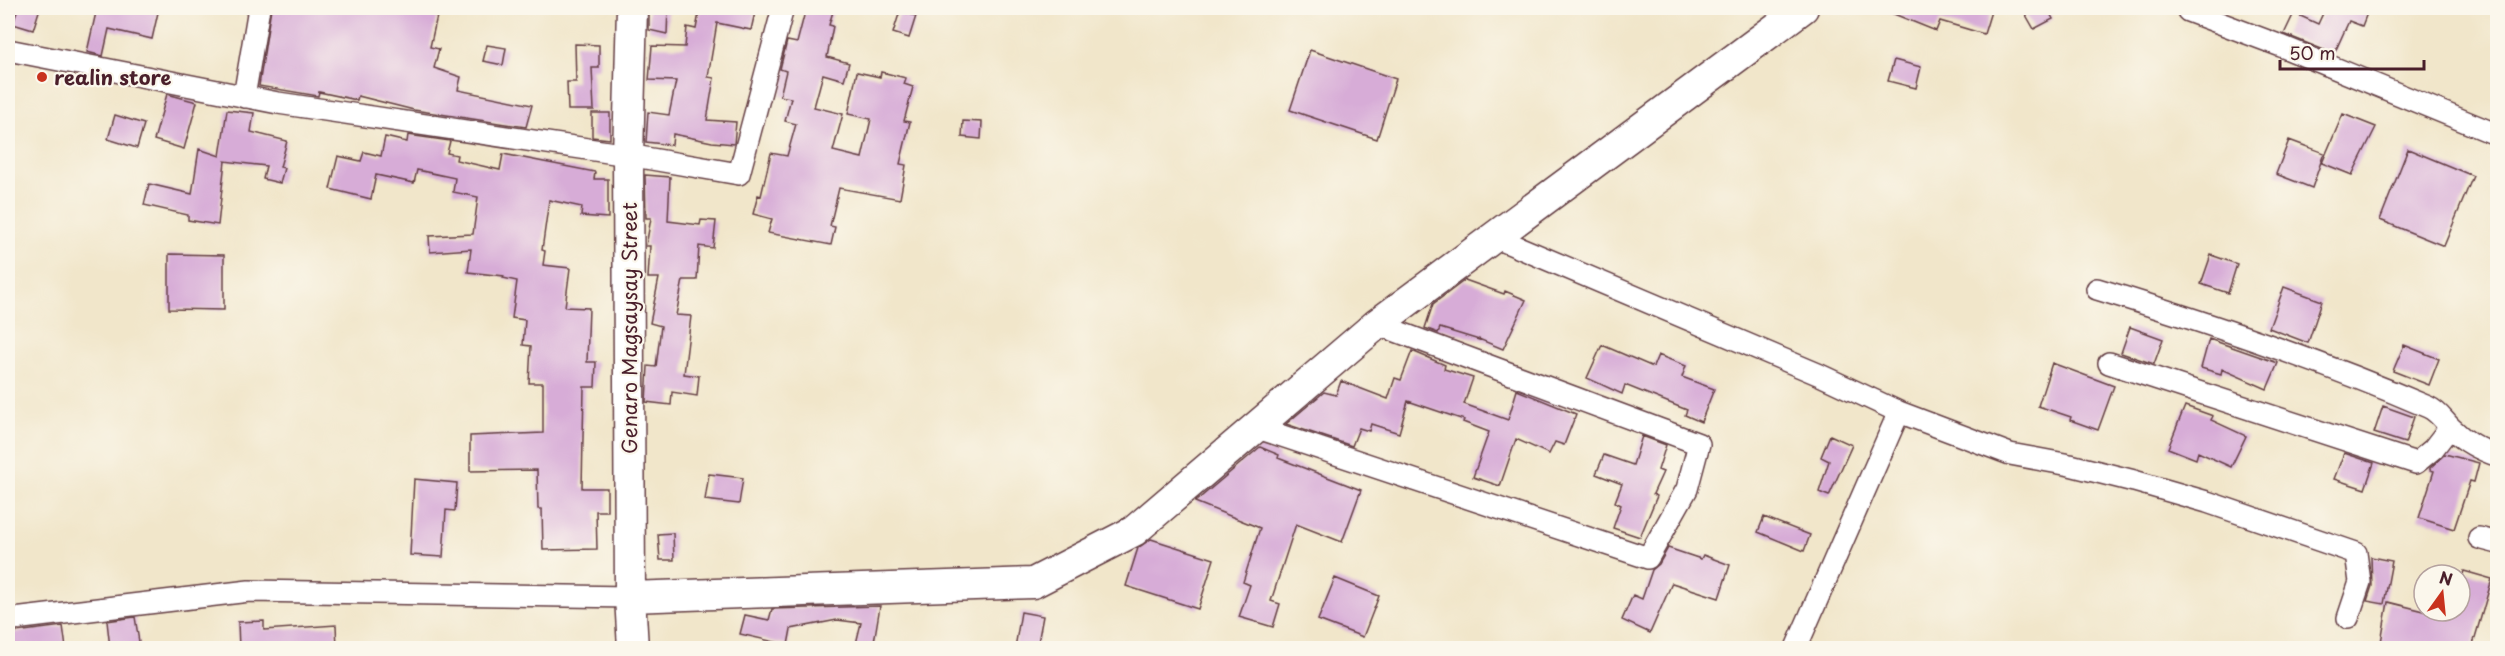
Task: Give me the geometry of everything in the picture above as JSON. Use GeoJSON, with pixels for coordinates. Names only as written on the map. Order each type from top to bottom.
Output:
{"type":"FeatureCollection","features":[{"type":"Feature","properties":{"kind":"street"},"geometry":{"type":"LineString","coordinates":[[244,97],[259,8]]}},
{"type":"Feature","properties":{"kind":"street","name":"Genaro Magsaysay Street"},"geometry":{"type":"LineString","coordinates":[[632,8],[628,155],[630,597],[633,648]]}},
{"type":"Feature","properties":{"kind":"street"},"geometry":{"type":"LineString","coordinates":[[8,50],[244,97],[739,174],[783,8]]}},
{"type":"Feature","properties":{"kind":"street"},"geometry":{"type":"LineString","coordinates":[[8,621],[249,591],[630,597],[1034,583],[1134,531],[1377,324],[1492,236],[1803,8]]}},
{"type":"Feature","properties":{"kind":"street"},"geometry":{"type":"LineString","coordinates":[[2183,9],[2281,46],[2498,135]]}},
{"type":"Feature","properties":{"kind":"street"},"geometry":{"type":"LineString","coordinates":[[1492,236],[1820,375],[1899,412],[1974,442],[2010,454],[2070,465],[2134,481],[2206,502],[2355,553],[2360,582],[2348,618]]}},
{"type":"Feature","properties":{"kind":"street"},"geometry":{"type":"LineString","coordinates":[[2097,289],[2304,357],[2437,411],[2450,427],[2473,447],[2498,456]]}},
{"type":"Feature","properties":{"kind":"street"},"geometry":{"type":"LineString","coordinates":[[1255,427],[1648,558],[1687,489],[1699,444],[1377,324]]}},
{"type":"Feature","properties":{"kind":"street"},"geometry":{"type":"LineString","coordinates":[[2109,363],[2416,463],[2433,449],[2450,427]]}},
{"type":"Feature","properties":{"kind":"street"},"geometry":{"type":"LineString","coordinates":[[1796,648],[1899,412]]}},
{"type":"Feature","properties":{"kind":"building"},"geometry":{"type":"Polygon","coordinates":[[[18,8],[40,8],[33,30],[13,24],[18,8]]]}},
{"type":"Feature","properties":{"kind":"building"},"geometry":{"type":"Polygon","coordinates":[[[97,8],[159,8],[152,39],[109,29],[103,56],[87,52],[97,8]]]}},
{"type":"Feature","properties":{"kind":"building"},"geometry":{"type":"Polygon","coordinates":[[[271,8],[426,8],[424,13],[437,16],[430,47],[439,49],[434,68],[461,77],[458,90],[532,105],[526,127],[414,110],[358,96],[357,100],[319,92],[318,96],[259,86],[271,8]]]}},
{"type":"Feature","properties":{"kind":"building"},"geometry":{"type":"Polygon","coordinates":[[[649,8],[668,8],[667,34],[649,30],[649,8]]]}},
{"type":"Feature","properties":{"kind":"building"},"geometry":{"type":"Polygon","coordinates":[[[700,8],[756,8],[751,30],[717,23],[708,77],[714,78],[707,120],[736,122],[734,144],[673,134],[672,145],[646,142],[648,112],[669,115],[676,81],[649,80],[652,46],[685,47],[687,27],[696,29],[700,8]]]}},
{"type":"Feature","properties":{"kind":"building"},"geometry":{"type":"Polygon","coordinates":[[[806,8],[834,8],[829,25],[833,26],[827,57],[849,63],[844,80],[823,74],[814,107],[843,114],[833,151],[862,158],[871,119],[848,114],[857,72],[880,77],[881,72],[906,78],[904,84],[913,87],[904,121],[910,122],[900,164],[906,165],[900,199],[839,188],[830,226],[835,227],[831,245],[768,233],[772,219],[753,214],[758,195],[761,196],[771,153],[787,156],[796,124],[785,121],[791,98],[780,96],[786,71],[780,69],[787,41],[797,43],[806,8]]]}},
{"type":"Feature","properties":{"kind":"building"},"geometry":{"type":"Polygon","coordinates":[[[1879,8],[1992,8],[1984,34],[1940,21],[1936,31],[1879,8]]]}},
{"type":"Feature","properties":{"kind":"building"},"geometry":{"type":"Polygon","coordinates":[[[2022,8],[2047,8],[2053,19],[2034,29],[2022,8]]]}},
{"type":"Feature","properties":{"kind":"building"},"geometry":{"type":"Polygon","coordinates":[[[2318,8],[2369,8],[2362,26],[2349,21],[2334,54],[2284,34],[2294,13],[2318,24],[2324,11],[2318,8]]]}},
{"type":"Feature","properties":{"kind":"building"},"geometry":{"type":"Polygon","coordinates":[[[900,11],[916,16],[909,38],[893,33],[900,11]]]}},
{"type":"Feature","properties":{"kind":"building"},"geometry":{"type":"Polygon","coordinates":[[[575,44],[599,45],[599,68],[592,68],[594,110],[568,110],[567,82],[576,82],[575,44]]]}},
{"type":"Feature","properties":{"kind":"building"},"geometry":{"type":"Polygon","coordinates":[[[487,45],[506,48],[503,65],[483,61],[487,45]]]}},
{"type":"Feature","properties":{"kind":"building"},"geometry":{"type":"Polygon","coordinates":[[[1310,50],[1396,79],[1377,139],[1290,110],[1310,50]]]}},
{"type":"Feature","properties":{"kind":"building"},"geometry":{"type":"Polygon","coordinates":[[[1894,60],[1921,67],[1916,88],[1888,81],[1894,60]]]}},
{"type":"Feature","properties":{"kind":"building"},"geometry":{"type":"Polygon","coordinates":[[[167,94],[197,102],[184,149],[154,140],[167,94]]]}},
{"type":"Feature","properties":{"kind":"building"},"geometry":{"type":"Polygon","coordinates":[[[227,110],[254,113],[251,132],[287,141],[280,167],[284,168],[280,183],[263,179],[266,166],[225,161],[218,225],[188,220],[188,215],[144,205],[149,184],[192,194],[199,149],[220,156],[227,110]]]}},
{"type":"Feature","properties":{"kind":"building"},"geometry":{"type":"Polygon","coordinates":[[[592,113],[610,113],[610,139],[592,137],[592,113]]]}},
{"type":"Feature","properties":{"kind":"building"},"geometry":{"type":"Polygon","coordinates":[[[2343,114],[2376,127],[2352,175],[2322,163],[2343,114]]]}},
{"type":"Feature","properties":{"kind":"building"},"geometry":{"type":"Polygon","coordinates":[[[115,115],[144,124],[137,148],[108,139],[115,115]]]}},
{"type":"Feature","properties":{"kind":"building"},"geometry":{"type":"Polygon","coordinates":[[[963,121],[982,122],[981,139],[962,137],[963,121]]]}},
{"type":"Feature","properties":{"kind":"building"},"geometry":{"type":"Polygon","coordinates":[[[408,135],[450,141],[447,153],[457,155],[456,160],[500,170],[503,154],[595,172],[594,179],[608,179],[608,218],[581,216],[582,207],[549,200],[542,250],[545,251],[543,265],[570,268],[565,307],[589,308],[587,362],[596,362],[595,387],[584,387],[582,488],[607,488],[607,511],[596,511],[597,549],[543,550],[542,509],[538,509],[537,470],[470,471],[470,436],[543,433],[543,383],[529,383],[531,346],[523,345],[525,320],[512,318],[517,281],[503,278],[504,276],[468,272],[471,249],[430,252],[429,236],[473,234],[478,197],[453,192],[455,178],[417,170],[414,183],[376,175],[371,199],[330,189],[338,156],[361,161],[364,152],[381,156],[385,137],[407,142],[408,135]]]}},
{"type":"Feature","properties":{"kind":"building"},"geometry":{"type":"Polygon","coordinates":[[[2289,140],[2324,153],[2312,188],[2276,174],[2289,140]]]}},
{"type":"Feature","properties":{"kind":"building"},"geometry":{"type":"Polygon","coordinates":[[[2408,149],[2473,176],[2444,246],[2380,220],[2408,149]]]}},
{"type":"Feature","properties":{"kind":"building"},"geometry":{"type":"Polygon","coordinates":[[[645,175],[670,177],[668,221],[700,225],[701,220],[716,221],[713,248],[699,246],[697,280],[683,280],[676,315],[691,316],[684,374],[699,376],[697,396],[672,392],[671,405],[646,402],[648,366],[656,367],[661,326],[650,323],[659,278],[648,278],[650,246],[646,246],[651,218],[646,218],[645,175]]]}},
{"type":"Feature","properties":{"kind":"building"},"geometry":{"type":"Polygon","coordinates":[[[169,254],[224,255],[224,310],[169,309],[169,254]]]}},
{"type":"Feature","properties":{"kind":"building"},"geometry":{"type":"Polygon","coordinates":[[[2211,255],[2237,264],[2228,293],[2201,284],[2211,255]]]}},
{"type":"Feature","properties":{"kind":"building"},"geometry":{"type":"Polygon","coordinates":[[[1465,280],[1504,294],[1505,291],[1526,300],[1503,349],[1479,339],[1440,328],[1438,333],[1425,328],[1433,304],[1465,280]]]}},
{"type":"Feature","properties":{"kind":"building"},"geometry":{"type":"Polygon","coordinates":[[[2284,287],[2322,301],[2308,343],[2269,328],[2284,287]]]}},
{"type":"Feature","properties":{"kind":"building"},"geometry":{"type":"Polygon","coordinates":[[[2130,327],[2163,339],[2154,364],[2121,353],[2130,327]]]}},
{"type":"Feature","properties":{"kind":"building"},"geometry":{"type":"Polygon","coordinates":[[[2209,339],[2278,363],[2267,389],[2222,369],[2221,374],[2201,368],[2209,339]]]}},
{"type":"Feature","properties":{"kind":"building"},"geometry":{"type":"Polygon","coordinates":[[[1602,345],[1653,367],[1658,355],[1686,366],[1682,377],[1714,389],[1701,422],[1685,415],[1687,410],[1625,385],[1622,394],[1587,378],[1602,345]]]}},
{"type":"Feature","properties":{"kind":"building"},"geometry":{"type":"Polygon","coordinates":[[[2404,345],[2439,359],[2429,385],[2393,371],[2404,345]]]}},
{"type":"Feature","properties":{"kind":"building"},"geometry":{"type":"Polygon","coordinates":[[[1412,351],[1445,365],[1444,369],[1473,378],[1464,404],[1508,420],[1517,390],[1576,414],[1564,445],[1555,442],[1549,454],[1516,439],[1500,486],[1473,477],[1489,432],[1463,422],[1464,420],[1408,401],[1399,433],[1371,424],[1369,431],[1359,428],[1352,446],[1286,424],[1324,392],[1336,395],[1341,381],[1388,399],[1395,378],[1401,380],[1412,351]]]}},
{"type":"Feature","properties":{"kind":"building"},"geometry":{"type":"Polygon","coordinates":[[[2052,363],[2114,386],[2098,430],[2070,420],[2071,417],[2038,406],[2052,363]]]}},
{"type":"Feature","properties":{"kind":"building"},"geometry":{"type":"Polygon","coordinates":[[[2185,406],[2213,416],[2211,420],[2246,436],[2231,467],[2198,452],[2196,459],[2168,448],[2185,406]]]}},
{"type":"Feature","properties":{"kind":"building"},"geometry":{"type":"Polygon","coordinates":[[[2383,406],[2414,417],[2405,443],[2374,433],[2383,406]]]}},
{"type":"Feature","properties":{"kind":"building"},"geometry":{"type":"Polygon","coordinates":[[[1830,435],[1852,445],[1829,496],[1819,492],[1829,461],[1821,457],[1830,435]]]}},
{"type":"Feature","properties":{"kind":"building"},"geometry":{"type":"Polygon","coordinates":[[[1642,436],[1666,445],[1658,470],[1663,472],[1653,494],[1657,496],[1640,537],[1613,528],[1621,505],[1615,502],[1622,484],[1596,474],[1604,455],[1633,465],[1642,436]]]}},
{"type":"Feature","properties":{"kind":"building"},"geometry":{"type":"Polygon","coordinates":[[[1260,447],[1279,455],[1278,458],[1361,490],[1342,542],[1296,524],[1271,601],[1280,604],[1273,627],[1239,617],[1250,585],[1243,582],[1260,528],[1195,502],[1260,447]]]}},
{"type":"Feature","properties":{"kind":"building"},"geometry":{"type":"Polygon","coordinates":[[[2344,453],[2374,463],[2365,489],[2334,479],[2344,453]]]}},
{"type":"Feature","properties":{"kind":"building"},"geometry":{"type":"Polygon","coordinates":[[[2445,454],[2479,463],[2474,482],[2470,481],[2454,529],[2419,518],[2434,471],[2430,468],[2445,454]]]}},
{"type":"Feature","properties":{"kind":"building"},"geometry":{"type":"Polygon","coordinates":[[[709,474],[743,478],[739,504],[705,500],[709,474]]]}},
{"type":"Feature","properties":{"kind":"building"},"geometry":{"type":"Polygon","coordinates":[[[414,479],[457,483],[455,511],[446,510],[443,557],[410,555],[414,479]]]}},
{"type":"Feature","properties":{"kind":"building"},"geometry":{"type":"Polygon","coordinates":[[[1764,517],[1810,535],[1804,551],[1758,532],[1764,517]]]}},
{"type":"Feature","properties":{"kind":"building"},"geometry":{"type":"Polygon","coordinates":[[[673,533],[674,560],[660,560],[658,534],[673,533]]]}},
{"type":"Feature","properties":{"kind":"building"},"geometry":{"type":"Polygon","coordinates":[[[1151,539],[1214,559],[1198,609],[1126,586],[1138,548],[1151,539]]]}},
{"type":"Feature","properties":{"kind":"building"},"geometry":{"type":"Polygon","coordinates":[[[1668,548],[1701,559],[1703,555],[1730,565],[1719,598],[1672,583],[1650,633],[1622,620],[1633,595],[1642,599],[1652,570],[1659,564],[1668,548]]]}},
{"type":"Feature","properties":{"kind":"building"},"geometry":{"type":"Polygon","coordinates":[[[2371,557],[2392,561],[2384,604],[2367,601],[2372,586],[2371,557]]]}},
{"type":"Feature","properties":{"kind":"building"},"geometry":{"type":"Polygon","coordinates":[[[2472,573],[2492,579],[2472,648],[2380,648],[2388,602],[2412,608],[2412,623],[2472,623],[2472,573]]]}},
{"type":"Feature","properties":{"kind":"building"},"geometry":{"type":"Polygon","coordinates":[[[1335,578],[1379,596],[1363,637],[1318,620],[1335,578]]]}},
{"type":"Feature","properties":{"kind":"building"},"geometry":{"type":"Polygon","coordinates":[[[880,606],[873,648],[855,648],[861,623],[837,620],[791,629],[788,645],[740,634],[745,615],[769,620],[772,609],[880,606]]]}},
{"type":"Feature","properties":{"kind":"building"},"geometry":{"type":"Polygon","coordinates":[[[1021,612],[1043,616],[1037,648],[1015,648],[1021,612]]]}},
{"type":"Feature","properties":{"kind":"building"},"geometry":{"type":"Polygon","coordinates":[[[135,617],[140,648],[110,648],[107,621],[135,617]]]}},
{"type":"Feature","properties":{"kind":"building"},"geometry":{"type":"Polygon","coordinates":[[[264,621],[264,630],[336,625],[337,648],[239,648],[238,622],[264,621]]]}},
{"type":"Feature","properties":{"kind":"building"},"geometry":{"type":"Polygon","coordinates":[[[63,626],[66,648],[8,648],[8,633],[63,626]]]}},
{"type":"Feature","properties":{"kind":"place","name":"realin store"},"geometry":{"type":"Point","coordinates":[42,77]}}]}
